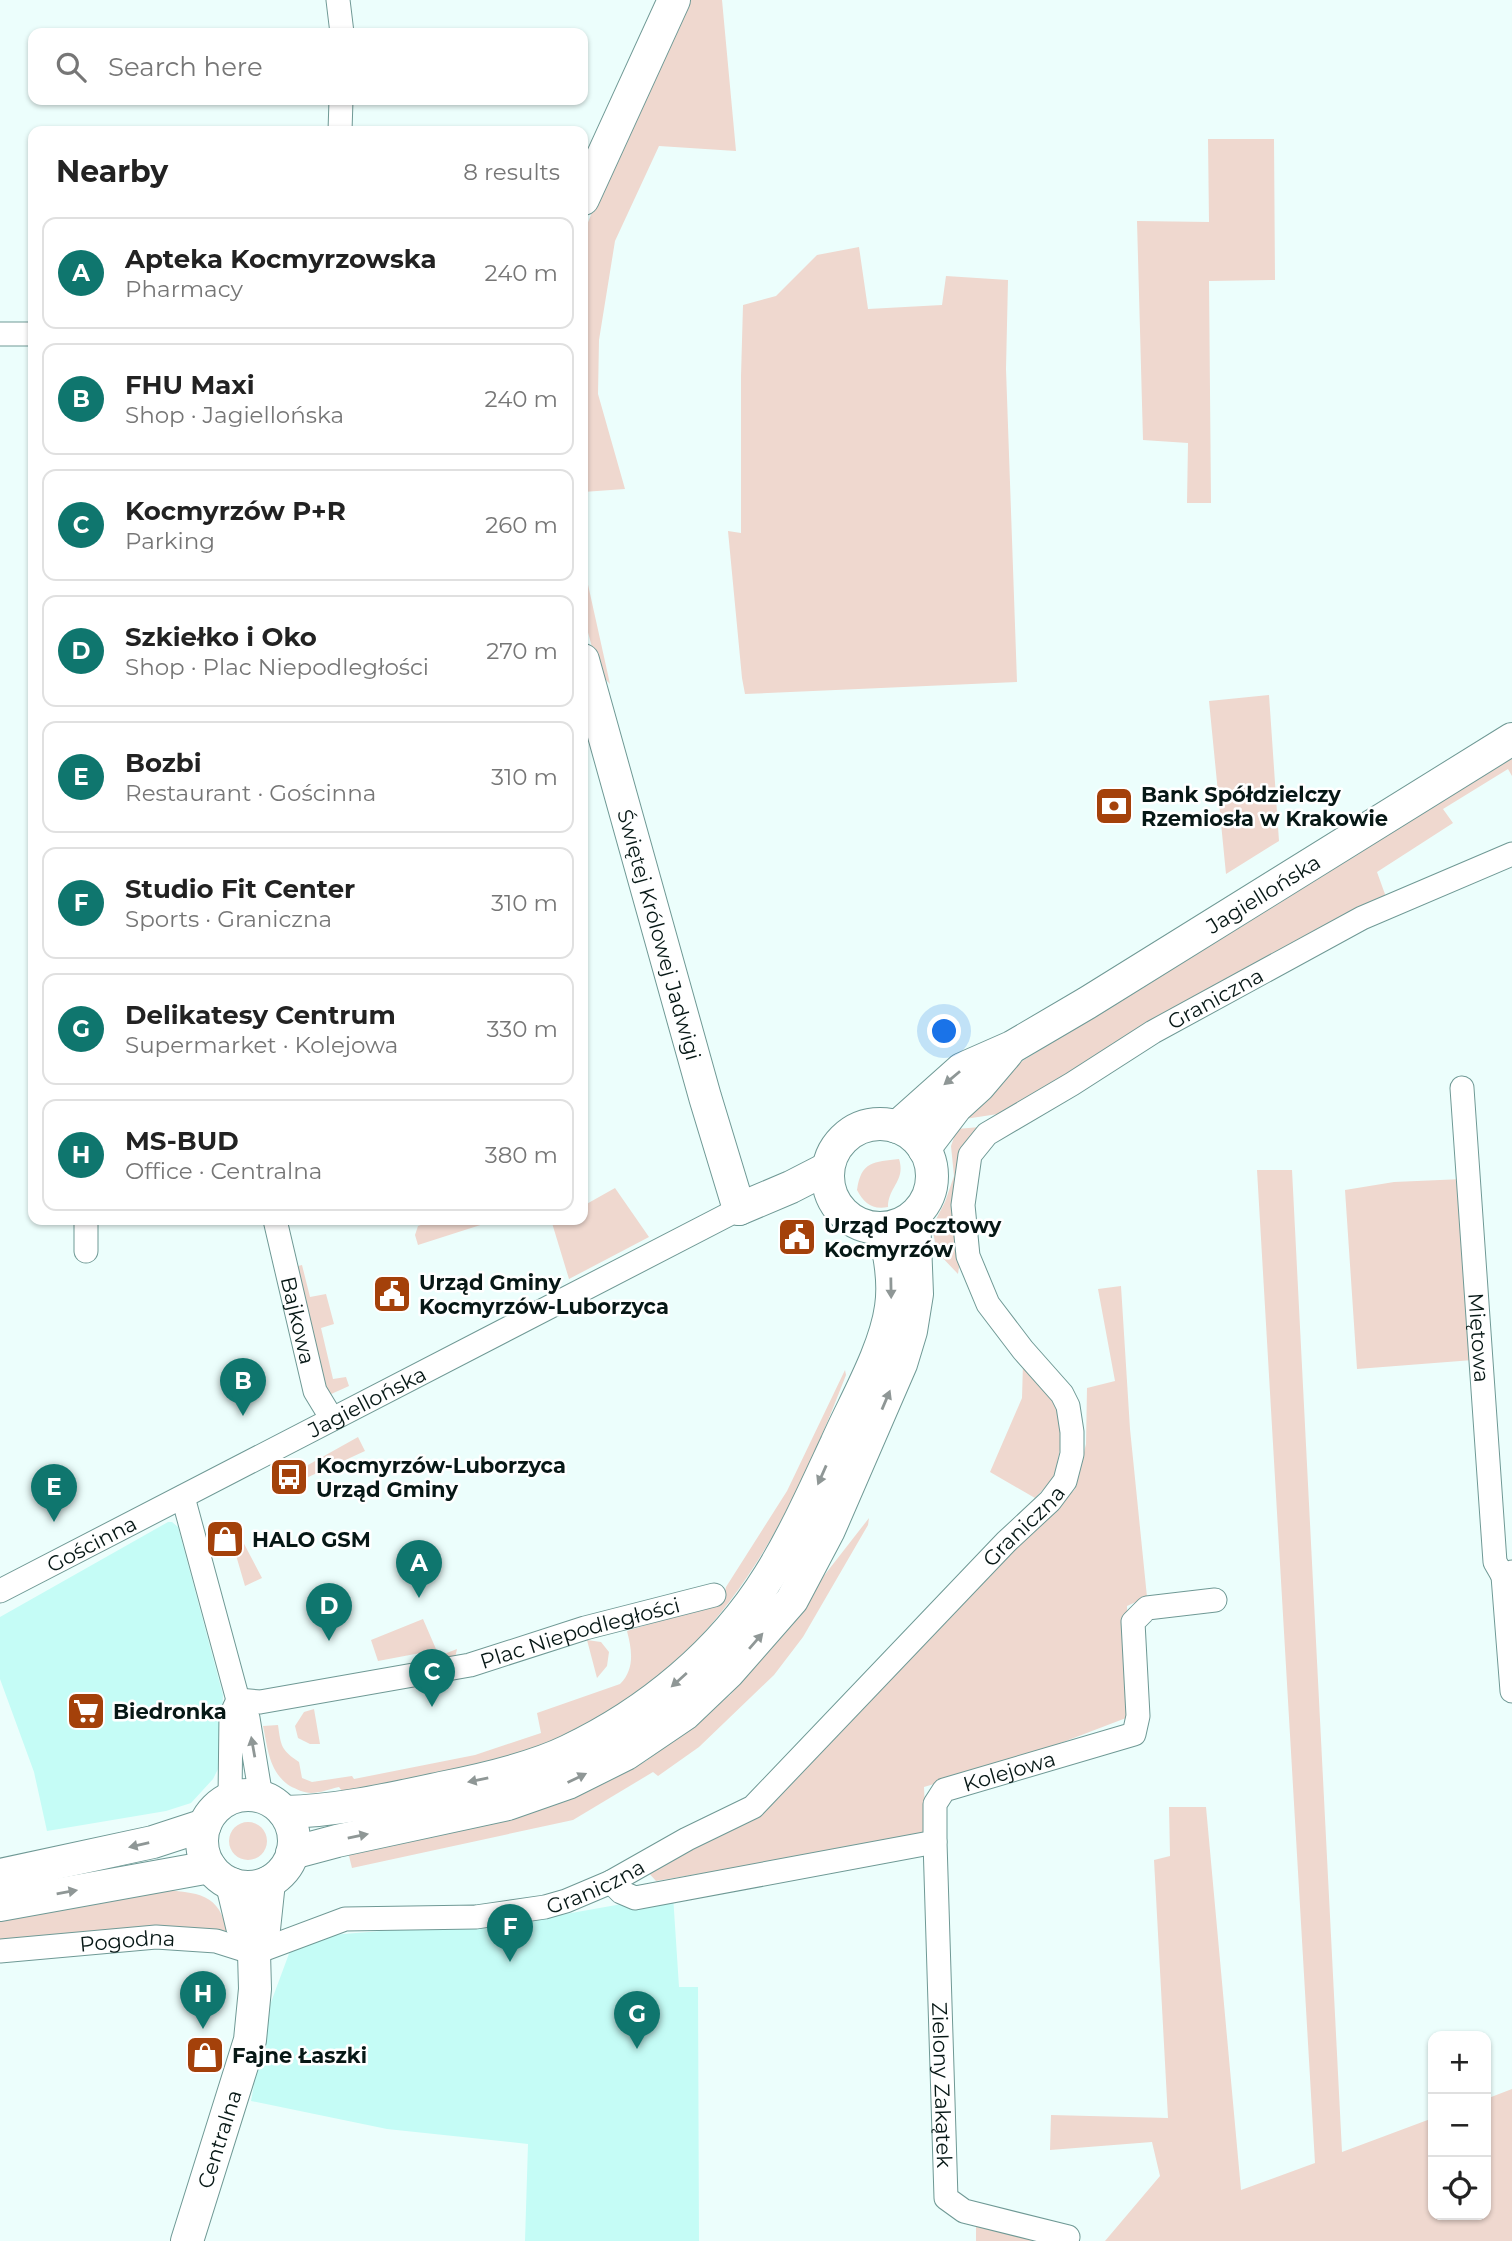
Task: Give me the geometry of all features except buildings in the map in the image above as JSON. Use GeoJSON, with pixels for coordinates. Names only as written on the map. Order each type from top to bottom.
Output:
{"type":"FeatureCollection","features":[{"type":"Feature","properties":{"kind":"main road"},"geometry":{"type":"LineString","coordinates":[[588,188],[674,0]]}},
{"type":"Feature","properties":{"kind":"main road","name":"Świętej Królowej Jadwigi"},"geometry":{"type":"LineString","coordinates":[[588,678],[739,1209]]}},
{"type":"Feature","properties":{"kind":"main road","name":"Jagiellońska"},"geometry":{"type":"LineString","coordinates":[[897,1126],[962,1069],[1012,1047],[1087,1003],[1512,739]]}},
{"type":"Feature","properties":{"kind":"main road","name":"Jagiellońska"},"geometry":{"type":"LineString","coordinates":[[925,1149],[956,1107],[979,1086],[1012,1047]]}},
{"type":"Feature","properties":{"kind":"main road"},"geometry":{"type":"LineString","coordinates":[[871,1124],[897,1126],[909,1133],[925,1149],[932,1172],[930,1188],[924,1203],[914,1216],[900,1224],[884,1228],[869,1227],[855,1222],[843,1213],[834,1201],[828,1185],[828,1168],[832,1155],[838,1144],[859,1128],[871,1124]]}},
{"type":"Feature","properties":{"kind":"main road","name":"Jagiellońska"},"geometry":{"type":"LineString","coordinates":[[739,1209],[828,1168]]}},
{"type":"Feature","properties":{"kind":"main road","name":"Jagiellońska"},"geometry":{"type":"LineString","coordinates":[[739,1209],[834,1201]]}},
{"type":"Feature","properties":{"kind":"main road"},"geometry":{"type":"LineString","coordinates":[[292,1853],[508,1804],[568,1783],[626,1754],[685,1714],[728,1673],[792,1600],[829,1530],[901,1364],[911,1331],[917,1294],[914,1216]]}},
{"type":"Feature","properties":{"kind":"main road"},"geometry":{"type":"LineString","coordinates":[[258,1803],[292,1829],[292,1853],[283,1871],[269,1882],[251,1886],[221,1875],[206,1860],[202,1843],[205,1825],[216,1807],[258,1803],[330,1808],[493,1777],[566,1752],[628,1718],[670,1688],[709,1652],[768,1578],[792,1537],[880,1347],[891,1306],[890,1264],[884,1228]]}},
{"type":"Feature","properties":{"kind":"main road"},"geometry":{"type":"LineString","coordinates":[[0,1875],[153,1842],[205,1825]]}},
{"type":"Feature","properties":{"kind":"main road"},"geometry":{"type":"LineString","coordinates":[[0,1905],[221,1875]]}},
{"type":"Feature","properties":{"kind":"main road","name":"Centralna"},"geometry":{"type":"LineString","coordinates":[[185,2241],[250,2040],[254,1954],[221,1875]]}},
{"type":"Feature","properties":{"kind":"main road","name":"Centralna"},"geometry":{"type":"LineString","coordinates":[[254,1954],[264,1929],[269,1882]]}},
{"type":"Feature","properties":{"kind":"street"},"geometry":{"type":"LineString","coordinates":[[338,0],[341,28]]}},
{"type":"Feature","properties":{"kind":"street"},"geometry":{"type":"LineString","coordinates":[[340,126],[341,105]]}},
{"type":"Feature","properties":{"kind":"street"},"geometry":{"type":"LineString","coordinates":[[0,334],[28,334]]}},
{"type":"Feature","properties":{"kind":"street","name":"Graniczna"},"geometry":{"type":"LineString","coordinates":[[254,1954],[345,1919],[487,1916],[545,1907],[611,1882],[687,1839],[753,1807],[1006,1542],[1050,1501],[1065,1481],[1073,1447],[1066,1401],[988,1304],[968,1256],[962,1205],[970,1155],[987,1134],[1153,1032],[1351,925],[1512,854]]}},
{"type":"Feature","properties":{"kind":"street","name":"Miętowa"},"geometry":{"type":"LineString","coordinates":[[1462,1088],[1495,1562],[1508,1574],[1512,1690]]}},
{"type":"Feature","properties":{"kind":"street","name":"Jagiellońska"},"geometry":{"type":"LineString","coordinates":[[183,1497],[739,1209]]}},
{"type":"Feature","properties":{"kind":"street"},"geometry":{"type":"LineString","coordinates":[[86,1225],[86,1251]]}},
{"type":"Feature","properties":{"kind":"street","name":"Bajkowa"},"geometry":{"type":"LineString","coordinates":[[276,1225],[316,1391],[332,1419]]}},
{"type":"Feature","properties":{"kind":"street"},"geometry":{"type":"LineString","coordinates":[[183,1497],[238,1700],[248,1718],[258,1803]]}},
{"type":"Feature","properties":{"kind":"street","name":"Gościnna"},"geometry":{"type":"LineString","coordinates":[[0,1591],[183,1497]]}},
{"type":"Feature","properties":{"kind":"street","name":"Plac Niepodległości"},"geometry":{"type":"LineString","coordinates":[[238,1700],[260,1702],[470,1665],[585,1628],[714,1595]]}},
{"type":"Feature","properties":{"kind":"street","name":"Kolejowa"},"geometry":{"type":"LineString","coordinates":[[935,1842],[935,1804],[944,1790],[1134,1734],[1138,1716],[1133,1622],[1147,1608],[1215,1600]]}},
{"type":"Feature","properties":{"kind":"street"},"geometry":{"type":"LineString","coordinates":[[611,1882],[621,1892],[635,1898],[935,1842]]}},
{"type":"Feature","properties":{"kind":"street","name":"Zielony Zakątek"},"geometry":{"type":"LineString","coordinates":[[935,1842],[946,2198],[964,2211],[1068,2237]]}},
{"type":"Feature","properties":{"kind":"street","name":"Pogodna"},"geometry":{"type":"LineString","coordinates":[[0,1951],[156,1937],[216,1941],[254,1954]]}},
{"type":"Feature","properties":{"kind":"shaded area"},"geometry":{"type":"Polygon","coordinates":[[[689,0],[722,0],[736,151],[659,146],[615,241],[599,340],[598,394],[625,489],[588,492],[588,222],[615,154],[689,0]]]}},
{"type":"Feature","properties":{"kind":"shaded area"},"geometry":{"type":"Polygon","coordinates":[[[1208,139],[1274,139],[1275,280],[1209,281],[1211,503],[1187,503],[1188,443],[1143,440],[1137,221],[1209,222],[1208,139]]]}},
{"type":"Feature","properties":{"kind":"shaded area"},"geometry":{"type":"Polygon","coordinates":[[[859,247],[868,309],[942,305],[946,276],[1008,280],[1006,369],[1017,682],[745,694],[728,531],[741,533],[743,305],[776,296],[817,255],[859,247]]]}},
{"type":"Feature","properties":{"kind":"shaded area"},"geometry":{"type":"Polygon","coordinates":[[[588,585],[610,684],[599,673],[588,632],[588,585]]]}},
{"type":"Feature","properties":{"kind":"shaded area"},"geometry":{"type":"Polygon","coordinates":[[[1269,695],[1279,841],[1226,874],[1209,701],[1269,695]]]}},
{"type":"Feature","properties":{"kind":"shaded area"},"geometry":{"type":"Polygon","coordinates":[[[1512,756],[1512,776],[1508,769],[1443,809],[1453,823],[1377,872],[1386,897],[998,1114],[958,1120],[995,1078],[1512,756]]]}},
{"type":"Feature","properties":{"kind":"shaded area"},"geometry":{"type":"Polygon","coordinates":[[[980,1127],[958,1274],[937,1252],[932,1227],[954,1176],[951,1146],[957,1129],[980,1127]]]}},
{"type":"Feature","properties":{"kind":"shaded area"},"geometry":{"type":"Polygon","coordinates":[[[899,1159],[899,1179],[888,1207],[869,1204],[857,1190],[865,1168],[876,1162],[899,1159]]]}},
{"type":"Feature","properties":{"kind":"shaded area"},"geometry":{"type":"Polygon","coordinates":[[[1257,1170],[1292,1170],[1342,2152],[1428,2120],[1428,2220],[1491,2220],[1491,2097],[1512,2089],[1512,2241],[1105,2241],[1160,2176],[1152,2142],[1050,2150],[1051,2115],[1168,2118],[1154,1860],[1170,1856],[1169,1807],[1206,1807],[1241,2190],[1315,2163],[1257,1170]]]}},
{"type":"Feature","properties":{"kind":"shaded area"},"geometry":{"type":"Polygon","coordinates":[[[1463,1179],[1486,1359],[1357,1369],[1345,1190],[1394,1182],[1463,1179]]]}},
{"type":"Feature","properties":{"kind":"shaded area"},"geometry":{"type":"Polygon","coordinates":[[[615,1188],[649,1237],[569,1279],[553,1225],[588,1225],[588,1203],[615,1188]]]}},
{"type":"Feature","properties":{"kind":"shaded area"},"geometry":{"type":"Polygon","coordinates":[[[480,1225],[418,1245],[415,1235],[418,1226],[480,1225]]]}},
{"type":"Feature","properties":{"kind":"shaded area"},"geometry":{"type":"Polygon","coordinates":[[[302,1265],[310,1297],[326,1294],[334,1324],[321,1328],[333,1379],[346,1377],[349,1386],[329,1395],[290,1268],[302,1265]]]}},
{"type":"Feature","properties":{"kind":"shaded area"},"geometry":{"type":"Polygon","coordinates":[[[1121,1286],[1130,1429],[1147,1597],[1127,1606],[1129,1685],[1126,1718],[1024,1757],[924,1787],[926,1836],[656,1881],[646,1870],[755,1813],[1075,1489],[1086,1444],[1087,1388],[1115,1381],[1098,1289],[1121,1286]]]}},
{"type":"Feature","properties":{"kind":"shaded area"},"geometry":{"type":"Polygon","coordinates":[[[1023,1363],[1045,1382],[1061,1416],[1062,1440],[1054,1478],[1035,1498],[990,1472],[1022,1398],[1023,1363]]]}},
{"type":"Feature","properties":{"kind":"shaded area"},"geometry":{"type":"Polygon","coordinates":[[[845,1370],[846,1375],[802,1479],[777,1528],[748,1575],[716,1619],[678,1659],[635,1694],[558,1739],[472,1766],[342,1791],[339,1787],[311,1793],[290,1786],[278,1774],[270,1759],[263,1726],[278,1725],[283,1747],[299,1762],[302,1778],[312,1782],[352,1776],[354,1779],[475,1755],[541,1733],[537,1713],[620,1684],[630,1666],[631,1652],[627,1631],[716,1603],[724,1595],[726,1587],[787,1491],[845,1370]]]}},
{"type":"Feature","properties":{"kind":"shaded area"},"geometry":{"type":"Polygon","coordinates":[[[358,1437],[365,1451],[304,1479],[299,1470],[358,1437]]]}},
{"type":"Feature","properties":{"kind":"shaded area"},"geometry":{"type":"Polygon","coordinates":[[[869,1518],[868,1525],[803,1637],[774,1675],[699,1747],[658,1776],[653,1772],[573,1820],[352,1868],[348,1852],[564,1802],[646,1761],[730,1695],[807,1603],[823,1577],[869,1518]]]}},
{"type":"Feature","properties":{"kind":"shaded area"},"geometry":{"type":"Polygon","coordinates":[[[168,1522],[178,1527],[223,1695],[219,1767],[213,1779],[191,1803],[166,1811],[47,1831],[34,1772],[0,1679],[0,1617],[168,1522]]]}},
{"type":"Feature","properties":{"kind":"shaded area"},"geometry":{"type":"Polygon","coordinates":[[[233,1533],[242,1540],[262,1578],[245,1586],[233,1545],[233,1533]]]}},
{"type":"Feature","properties":{"kind":"shaded area"},"geometry":{"type":"Polygon","coordinates":[[[423,1619],[439,1656],[457,1649],[455,1658],[434,1667],[431,1651],[378,1661],[371,1640],[423,1619]]]}},
{"type":"Feature","properties":{"kind":"shaded area"},"geometry":{"type":"Polygon","coordinates":[[[587,1640],[601,1642],[609,1652],[607,1666],[597,1678],[587,1640]]]}},
{"type":"Feature","properties":{"kind":"shaded area"},"geometry":{"type":"Polygon","coordinates":[[[314,1709],[320,1744],[310,1744],[298,1738],[295,1726],[304,1712],[314,1709]]]}},
{"type":"Feature","properties":{"kind":"shaded area"},"geometry":{"type":"Polygon","coordinates":[[[248,1822],[262,1827],[267,1841],[262,1855],[248,1860],[234,1855],[229,1841],[234,1827],[248,1822]]]}},
{"type":"Feature","properties":{"kind":"shaded area"},"geometry":{"type":"Polygon","coordinates":[[[165,1890],[191,1893],[209,1900],[222,1914],[228,1941],[0,1945],[0,1920],[44,1913],[121,1894],[165,1890]]]}},
{"type":"Feature","properties":{"kind":"shaded area"},"geometry":{"type":"Polygon","coordinates":[[[673,1895],[679,1987],[698,1987],[699,2241],[525,2241],[528,2144],[387,2129],[251,2101],[267,2013],[290,1951],[331,1935],[543,1918],[673,1895]]]}},
{"type":"Feature","properties":{"kind":"shaded area"},"geometry":{"type":"Polygon","coordinates":[[[976,2222],[1064,2241],[976,2241],[976,2222]]]}},
{"type":"Feature","properties":{"kind":"place","name":"Bank Spółdzielczy Rzemiosła w Krakowie"},"geometry":{"type":"Point","coordinates":[1114,806]}},
{"type":"Feature","properties":{"kind":"place","name":"Urząd Pocztowy Kocmyrzów"},"geometry":{"type":"Point","coordinates":[797,1237]}},
{"type":"Feature","properties":{"kind":"place","name":"Urząd Gminy Kocmyrzów-Luborzyca"},"geometry":{"type":"Point","coordinates":[392,1294]}},
{"type":"Feature","properties":{"kind":"place","name":"FHU Maxi"},"geometry":{"type":"Point","coordinates":[243,1416]}},
{"type":"Feature","properties":{"kind":"place","name":"Kocmyrzów-Luborzyca Urząd Gminy"},"geometry":{"type":"Point","coordinates":[289,1477]}},
{"type":"Feature","properties":{"kind":"place","name":"Bozbi"},"geometry":{"type":"Point","coordinates":[54,1522]}},
{"type":"Feature","properties":{"kind":"place","name":"HALO GSM"},"geometry":{"type":"Point","coordinates":[225,1539]}},
{"type":"Feature","properties":{"kind":"place","name":"Apteka Kocmyrzowska"},"geometry":{"type":"Point","coordinates":[419,1598]}},
{"type":"Feature","properties":{"kind":"place","name":"Szkiełko i Oko"},"geometry":{"type":"Point","coordinates":[329,1641]}},
{"type":"Feature","properties":{"kind":"place","name":"Kocmyrzów P+R"},"geometry":{"type":"Point","coordinates":[432,1707]}},
{"type":"Feature","properties":{"kind":"place","name":"Biedronka"},"geometry":{"type":"Point","coordinates":[86,1711]}},
{"type":"Feature","properties":{"kind":"place","name":"Studio Fit Center"},"geometry":{"type":"Point","coordinates":[510,1962]}},
{"type":"Feature","properties":{"kind":"place","name":"MS-BUD"},"geometry":{"type":"Point","coordinates":[203,2029]}},
{"type":"Feature","properties":{"kind":"place","name":"Delikatesy Centrum"},"geometry":{"type":"Point","coordinates":[637,2049]}},
{"type":"Feature","properties":{"kind":"place","name":"Fajne Łaszki"},"geometry":{"type":"Point","coordinates":[205,2055]}}]}
